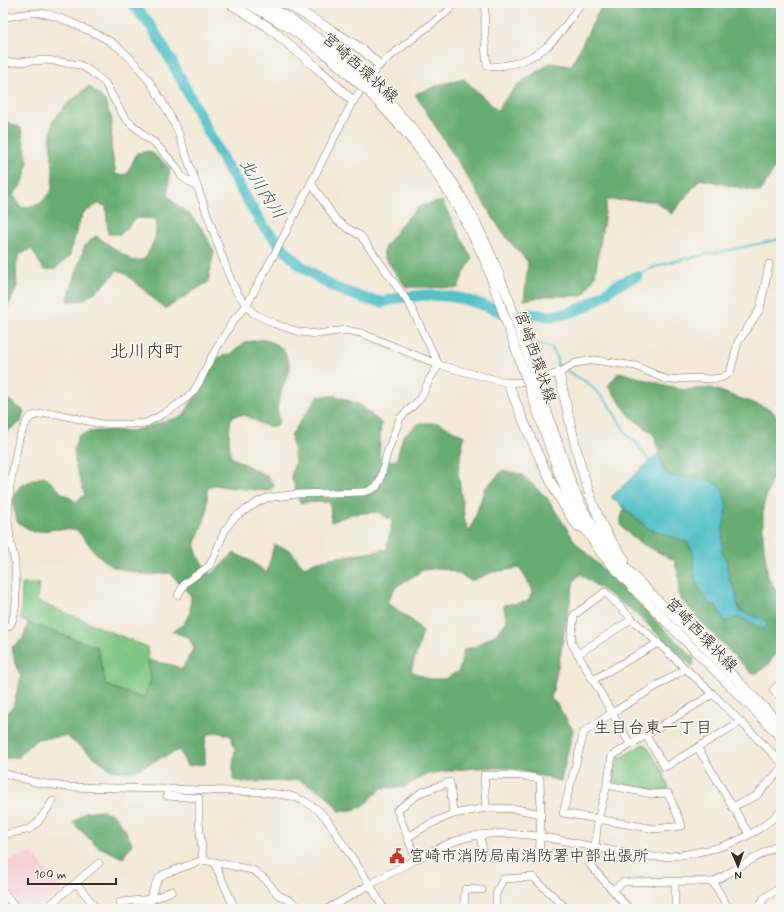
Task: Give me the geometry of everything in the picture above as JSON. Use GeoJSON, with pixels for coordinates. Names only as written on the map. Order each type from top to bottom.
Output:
{"type":"FeatureCollection","features":[{"type":"Feature","properties":{"kind":"main road"},"geometry":{"type":"LineString","coordinates":[[229,3],[267,26],[316,67],[352,101]]}},
{"type":"Feature","properties":{"kind":"main road","name":"宮崎西環状線"},"geometry":{"type":"LineString","coordinates":[[247,3],[290,28],[360,78]]}},
{"type":"Feature","properties":{"kind":"main road","name":"宮崎西環状線"},"geometry":{"type":"LineString","coordinates":[[264,3],[286,16],[330,47],[424,142],[454,184],[474,219],[491,255],[509,300],[559,474],[570,501],[585,529],[602,554],[632,587],[781,737]]}},
{"type":"Feature","properties":{"kind":"main road"},"geometry":{"type":"LineString","coordinates":[[285,3],[363,50],[379,66]]}},
{"type":"Feature","properties":{"kind":"main road","name":"宮崎西環状線"},"geometry":{"type":"LineString","coordinates":[[372,89],[419,149],[447,189],[466,223],[483,257],[572,485],[594,528],[610,550],[633,576],[781,725]]}},
{"type":"Feature","properties":{"kind":"main road"},"geometry":{"type":"LineString","coordinates":[[559,373],[580,462],[591,498],[604,527],[627,563],[687,625],[690,632]]}},
{"type":"Feature","properties":{"kind":"main road"},"geometry":{"type":"LineString","coordinates":[[508,383],[527,430],[556,494],[578,526],[585,529]]}},
{"type":"Feature","properties":{"kind":"street"},"geometry":{"type":"LineString","coordinates":[[3,630],[10,625],[13,619],[16,602],[15,563],[8,519],[10,486],[19,438],[29,418],[48,413],[101,424],[146,423],[176,406],[192,392],[200,381],[212,356],[233,322],[246,306],[275,253],[352,101],[379,66],[448,11],[455,3]]}},
{"type":"Feature","properties":{"kind":"street"},"geometry":{"type":"LineString","coordinates":[[483,3],[485,5],[486,61],[490,68],[517,62],[545,48],[555,38],[582,3]]}},
{"type":"Feature","properties":{"kind":"street"},"geometry":{"type":"LineString","coordinates":[[3,18],[14,15],[39,13],[66,19],[117,46],[131,58],[151,85],[178,132],[228,273],[237,293],[253,313],[275,324],[300,332],[318,334],[346,330],[361,333],[439,365],[508,383],[532,381],[559,373],[576,363],[594,360],[636,366],[667,380],[721,378],[730,373],[738,342],[760,309],[769,264]]}},
{"type":"Feature","properties":{"kind":"street"},"geometry":{"type":"LineString","coordinates":[[3,63],[47,60],[80,66],[90,71],[105,84],[125,118],[145,137],[154,142],[175,165],[182,177],[197,187]]}},
{"type":"Feature","properties":{"kind":"street"},"geometry":{"type":"LineString","coordinates":[[311,183],[336,220],[361,236],[410,305],[439,365]]}},
{"type":"Feature","properties":{"kind":"street"},"geometry":{"type":"LineString","coordinates":[[178,595],[185,583],[208,566],[233,519],[258,502],[267,498],[297,494],[364,492],[377,486],[380,481],[387,453],[400,418],[418,401],[430,378],[439,365]]}},
{"type":"Feature","properties":{"kind":"street"},"geometry":{"type":"LineString","coordinates":[[630,744],[571,642],[574,615],[604,592],[713,694],[781,762]]}},
{"type":"Feature","properties":{"kind":"street"},"geometry":{"type":"LineString","coordinates":[[578,654],[632,619]]}},
{"type":"Feature","properties":{"kind":"street"},"geometry":{"type":"LineString","coordinates":[[593,680],[658,644]]}},
{"type":"Feature","properties":{"kind":"street"},"geometry":{"type":"LineString","coordinates":[[607,785],[652,794],[668,793],[682,826],[656,829],[563,813],[584,732],[612,713],[685,669]]}},
{"type":"Feature","properties":{"kind":"street"},"geometry":{"type":"LineString","coordinates":[[781,682],[773,690],[781,698]]}},
{"type":"Feature","properties":{"kind":"street"},"geometry":{"type":"LineString","coordinates":[[629,909],[590,865],[595,847],[598,819],[607,785],[612,756],[713,694]]}},
{"type":"Feature","properties":{"kind":"street"},"geometry":{"type":"LineString","coordinates":[[646,736],[665,767],[740,722]]}},
{"type":"Feature","properties":{"kind":"street"},"geometry":{"type":"LineString","coordinates":[[698,748],[748,834]]}},
{"type":"Feature","properties":{"kind":"street"},"geometry":{"type":"LineString","coordinates":[[732,807],[756,796],[781,769]]}},
{"type":"Feature","properties":{"kind":"street"},"geometry":{"type":"LineString","coordinates":[[3,773],[35,782],[66,787],[261,792],[291,796],[304,801],[318,810],[326,818],[384,909]]}},
{"type":"Feature","properties":{"kind":"street"},"geometry":{"type":"LineString","coordinates":[[480,835],[484,858],[539,857],[541,836],[540,779],[523,776],[484,775],[486,808]]}},
{"type":"Feature","properties":{"kind":"street"},"geometry":{"type":"LineString","coordinates":[[416,859],[397,810],[422,792],[450,782],[453,814]]}},
{"type":"Feature","properties":{"kind":"street"},"geometry":{"type":"LineString","coordinates":[[167,789],[167,796],[199,798],[202,860]]}},
{"type":"Feature","properties":{"kind":"street"},"geometry":{"type":"LineString","coordinates":[[3,835],[30,828],[38,822],[53,801]]}},
{"type":"Feature","properties":{"kind":"street"},"geometry":{"type":"LineString","coordinates":[[408,837],[430,824],[453,814],[486,808],[516,809],[541,814]]}},
{"type":"Feature","properties":{"kind":"street"},"geometry":{"type":"LineString","coordinates":[[327,909],[336,907],[394,870],[436,849],[455,841],[480,835],[516,834],[541,836],[656,857],[686,854],[719,848],[735,842],[774,819],[781,812]]}},
{"type":"Feature","properties":{"kind":"street"},"geometry":{"type":"LineString","coordinates":[[613,890],[623,882],[713,882],[781,843]]}},
{"type":"Feature","properties":{"kind":"street"},"geometry":{"type":"LineString","coordinates":[[150,909],[150,898],[158,879],[164,874],[202,860],[253,870],[265,879],[278,894],[291,901],[301,909]]}},
{"type":"Feature","properties":{"kind":"street"},"geometry":{"type":"LineString","coordinates":[[214,862],[235,909]]}},
{"type":"Feature","properties":{"kind":"street"},"geometry":{"type":"LineString","coordinates":[[45,909],[53,906],[99,863]]}},
{"type":"Feature","properties":{"kind":"street"},"geometry":{"type":"LineString","coordinates":[[496,909],[496,894],[503,879],[532,877],[567,909]]}},
{"type":"Feature","properties":{"kind":"street"},"geometry":{"type":"LineString","coordinates":[[675,882],[675,909]]}},
{"type":"Feature","properties":{"kind":"street"},"geometry":{"type":"LineString","coordinates":[[713,882],[728,907],[720,909]]}},
{"type":"Feature","properties":{"kind":"street"},"geometry":{"type":"LineString","coordinates":[[76,883],[97,909]]}},
{"type":"Feature","properties":{"kind":"street"},"geometry":{"type":"LineString","coordinates":[[758,909],[764,898],[777,893],[781,887]]}},
{"type":"Feature","properties":{"kind":"street"},"geometry":{"type":"LineString","coordinates":[[464,909],[465,889],[482,890]]}},
{"type":"Feature","properties":{"kind":"street"},"geometry":{"type":"LineString","coordinates":[[120,902],[150,898],[153,899],[172,891]]}},
{"type":"Feature","properties":{"kind":"street"},"geometry":{"type":"LineString","coordinates":[[3,892],[16,909]]}},
{"type":"Feature","properties":{"kind":"shaded area"},"geometry":{"type":"Polygon","coordinates":[[[32,853],[62,890],[38,909],[19,909],[3,890],[3,862],[32,853]]]}},
{"type":"Feature","properties":{"kind":"green space"},"geometry":{"type":"Polygon","coordinates":[[[603,3],[781,3],[781,158],[760,192],[700,179],[672,214],[655,201],[607,200],[595,276],[583,296],[547,296],[524,300],[528,262],[504,235],[415,94],[442,84],[464,79],[497,110],[516,86],[550,63],[571,66],[603,3]]]}},
{"type":"Feature","properties":{"kind":"green space"},"geometry":{"type":"Polygon","coordinates":[[[89,86],[104,100],[112,120],[111,147],[116,175],[127,174],[137,153],[150,151],[170,168],[168,195],[177,205],[191,216],[203,230],[214,252],[208,282],[165,309],[127,275],[118,270],[102,287],[83,300],[67,301],[85,245],[96,236],[133,261],[145,259],[155,239],[157,219],[136,218],[121,234],[108,234],[106,206],[98,204],[82,214],[69,257],[55,269],[44,270],[32,249],[20,254],[16,266],[17,287],[7,308],[3,309],[3,120],[21,128],[28,162],[23,183],[13,195],[22,208],[40,204],[52,190],[53,169],[50,140],[53,121],[67,104],[89,86]]]}},
{"type":"Feature","properties":{"kind":"green space"},"geometry":{"type":"Polygon","coordinates":[[[442,201],[472,259],[458,288],[406,287],[384,257],[384,248],[403,222],[420,206],[442,201]]]}},
{"type":"Feature","properties":{"kind":"green space"},"geometry":{"type":"Polygon","coordinates":[[[266,339],[283,349],[291,368],[282,389],[277,407],[279,421],[277,426],[262,424],[242,415],[231,418],[230,423],[229,442],[231,457],[267,476],[275,486],[267,491],[215,485],[207,489],[207,513],[195,543],[197,554],[211,575],[234,553],[251,561],[267,573],[274,545],[290,550],[304,567],[314,562],[327,559],[387,549],[392,521],[378,512],[352,514],[331,522],[330,502],[300,503],[291,476],[295,462],[291,435],[318,396],[336,396],[359,404],[381,423],[379,459],[396,461],[403,436],[420,423],[439,423],[464,436],[458,472],[465,522],[470,532],[485,488],[503,470],[522,475],[547,498],[576,543],[694,658],[693,667],[634,612],[580,574],[574,581],[551,699],[556,703],[573,730],[561,781],[509,768],[475,768],[447,771],[427,774],[404,787],[382,788],[362,807],[352,810],[339,811],[325,794],[298,779],[290,781],[243,782],[233,780],[235,750],[231,736],[217,732],[207,735],[205,744],[205,764],[187,766],[179,750],[134,771],[113,771],[66,736],[37,739],[22,752],[19,757],[3,759],[3,718],[13,707],[21,677],[15,664],[12,647],[23,639],[28,623],[97,647],[106,685],[143,699],[151,680],[148,660],[172,665],[182,669],[194,648],[189,638],[172,631],[184,624],[190,612],[191,596],[170,573],[146,575],[110,566],[95,552],[77,530],[56,529],[34,532],[17,522],[12,497],[21,485],[44,476],[61,492],[76,502],[85,495],[76,468],[74,449],[78,436],[88,432],[109,430],[132,431],[183,416],[219,357],[231,354],[245,342],[266,339]],[[440,568],[423,570],[396,587],[387,602],[414,622],[423,632],[411,671],[429,679],[445,679],[459,671],[464,649],[474,647],[496,634],[507,621],[503,605],[527,602],[533,591],[520,568],[493,572],[471,581],[456,573],[440,568]]]}},
{"type":"Feature","properties":{"kind":"green space"},"geometry":{"type":"Polygon","coordinates":[[[619,372],[683,390],[711,388],[770,409],[781,421],[781,474],[771,481],[763,508],[763,537],[768,577],[781,598],[781,646],[779,646],[769,664],[758,673],[751,673],[679,597],[679,577],[674,560],[638,542],[621,526],[621,518],[624,509],[648,528],[687,542],[693,551],[695,581],[715,605],[724,621],[727,622],[737,618],[768,624],[763,619],[739,610],[735,589],[729,580],[727,564],[722,550],[723,528],[727,506],[722,488],[708,479],[672,476],[664,471],[654,435],[630,416],[608,386],[619,372]]]}},
{"type":"Feature","properties":{"kind":"green space"},"geometry":{"type":"Polygon","coordinates":[[[3,396],[24,411],[21,422],[6,432],[3,432],[3,396]]]}},
{"type":"Feature","properties":{"kind":"green space"},"geometry":{"type":"Polygon","coordinates":[[[22,584],[39,584],[37,601],[147,647],[151,680],[144,699],[106,685],[97,647],[21,620],[22,584]]]}},
{"type":"Feature","properties":{"kind":"green space"},"geometry":{"type":"Polygon","coordinates":[[[643,744],[646,745],[663,771],[669,789],[668,790],[652,791],[614,782],[617,760],[643,744]]]}},
{"type":"Feature","properties":{"kind":"green space"},"geometry":{"type":"Polygon","coordinates":[[[102,810],[114,815],[125,829],[132,844],[123,858],[97,846],[73,823],[85,812],[102,810]]]}},
{"type":"Feature","properties":{"kind":"water"},"geometry":{"type":"Polygon","coordinates":[[[659,452],[664,471],[672,476],[708,479],[722,488],[727,506],[723,528],[722,550],[727,564],[729,580],[735,589],[739,610],[764,619],[768,624],[763,630],[750,622],[739,618],[734,618],[727,622],[724,621],[716,605],[708,603],[695,581],[693,551],[687,542],[648,528],[611,497],[659,452]]]}},
{"type":"Feature","properties":{"kind":"waterway","name":"北川内川"},"geometry":{"type":"LineString","coordinates":[[132,3],[153,29],[222,158],[263,226],[300,265],[325,282],[338,289],[369,300],[383,302],[397,298],[424,295],[446,296],[464,299],[504,313],[518,316],[528,314],[552,316],[569,313],[587,306],[617,285],[637,276]]}},
{"type":"Feature","properties":{"kind":"waterway"},"geometry":{"type":"LineString","coordinates":[[637,276],[652,268],[669,262],[781,239]]}},
{"type":"Feature","properties":{"kind":"waterway"},"geometry":{"type":"LineString","coordinates":[[526,338],[528,341],[552,348],[557,358],[557,365],[563,368]]}},
{"type":"Feature","properties":{"kind":"waterway"},"geometry":{"type":"LineString","coordinates":[[567,371],[588,383],[607,402],[628,436],[637,444],[650,462]]}},
{"type":"Feature","properties":{"kind":"place","name":"宮崎市消防局南消防署中部出張所"},"geometry":{"type":"Point","coordinates":[397,856]}},
{"type":"Feature","properties":{"kind":"district","name":"北川内町"},"geometry":{"type":"Point","coordinates":[146,352]}},
{"type":"Feature","properties":{"kind":"district","name":"生目台東一丁目"},"geometry":{"type":"Point","coordinates":[653,728]}}]}
